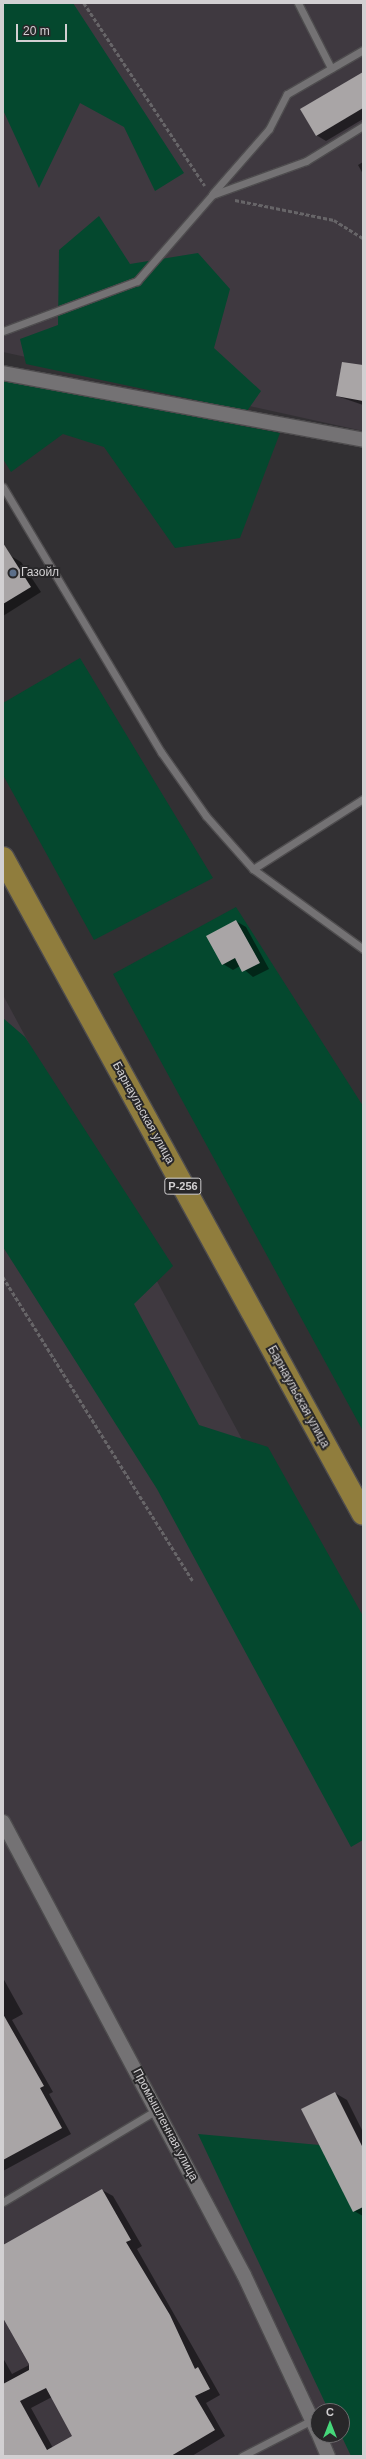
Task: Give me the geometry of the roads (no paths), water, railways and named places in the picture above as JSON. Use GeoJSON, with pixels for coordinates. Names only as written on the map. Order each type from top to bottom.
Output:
{"type":"FeatureCollection","features":[{"type":"Feature","properties":{"kind":"highway","name":"Барнаульская улица"},"geometry":{"type":"LineString","coordinates":[[3,858],[363,1514]]}},
{"type":"Feature","properties":{"kind":"street"},"geometry":{"type":"LineString","coordinates":[[3,373],[363,440]]}},
{"type":"Feature","properties":{"kind":"street","name":"Промышленная улица"},"geometry":{"type":"LineString","coordinates":[[3,1822],[244,2274],[310,2416]]}},
{"type":"Feature","properties":{"kind":"street","name":"Промышленная улица"},"geometry":{"type":"LineString","coordinates":[[322,2443],[328,2456]]}},
{"type":"Feature","properties":{"kind":"lane"},"geometry":{"type":"LineString","coordinates":[[298,3],[331,68]]}},
{"type":"Feature","properties":{"kind":"lane"},"geometry":{"type":"LineString","coordinates":[[3,331],[137,281],[269,129],[287,94],[363,50]]}},
{"type":"Feature","properties":{"kind":"lane"},"geometry":{"type":"LineString","coordinates":[[212,195],[306,161],[363,126]]}},
{"type":"Feature","properties":{"kind":"lane"},"geometry":{"type":"LineString","coordinates":[[3,487],[161,752],[206,816],[253,869],[363,949]]}},
{"type":"Feature","properties":{"kind":"lane"},"geometry":{"type":"LineString","coordinates":[[253,869],[363,799]]}},
{"type":"Feature","properties":{"kind":"lane"},"geometry":{"type":"LineString","coordinates":[[3,2202],[157,2110]]}},
{"type":"Feature","properties":{"kind":"lane"},"geometry":{"type":"LineString","coordinates":[[242,2456],[310,2431]]}},
{"type":"Feature","properties":{"kind":"place","name":"Газойл"},"geometry":{"type":"Point","coordinates":[13,573]}}]}
